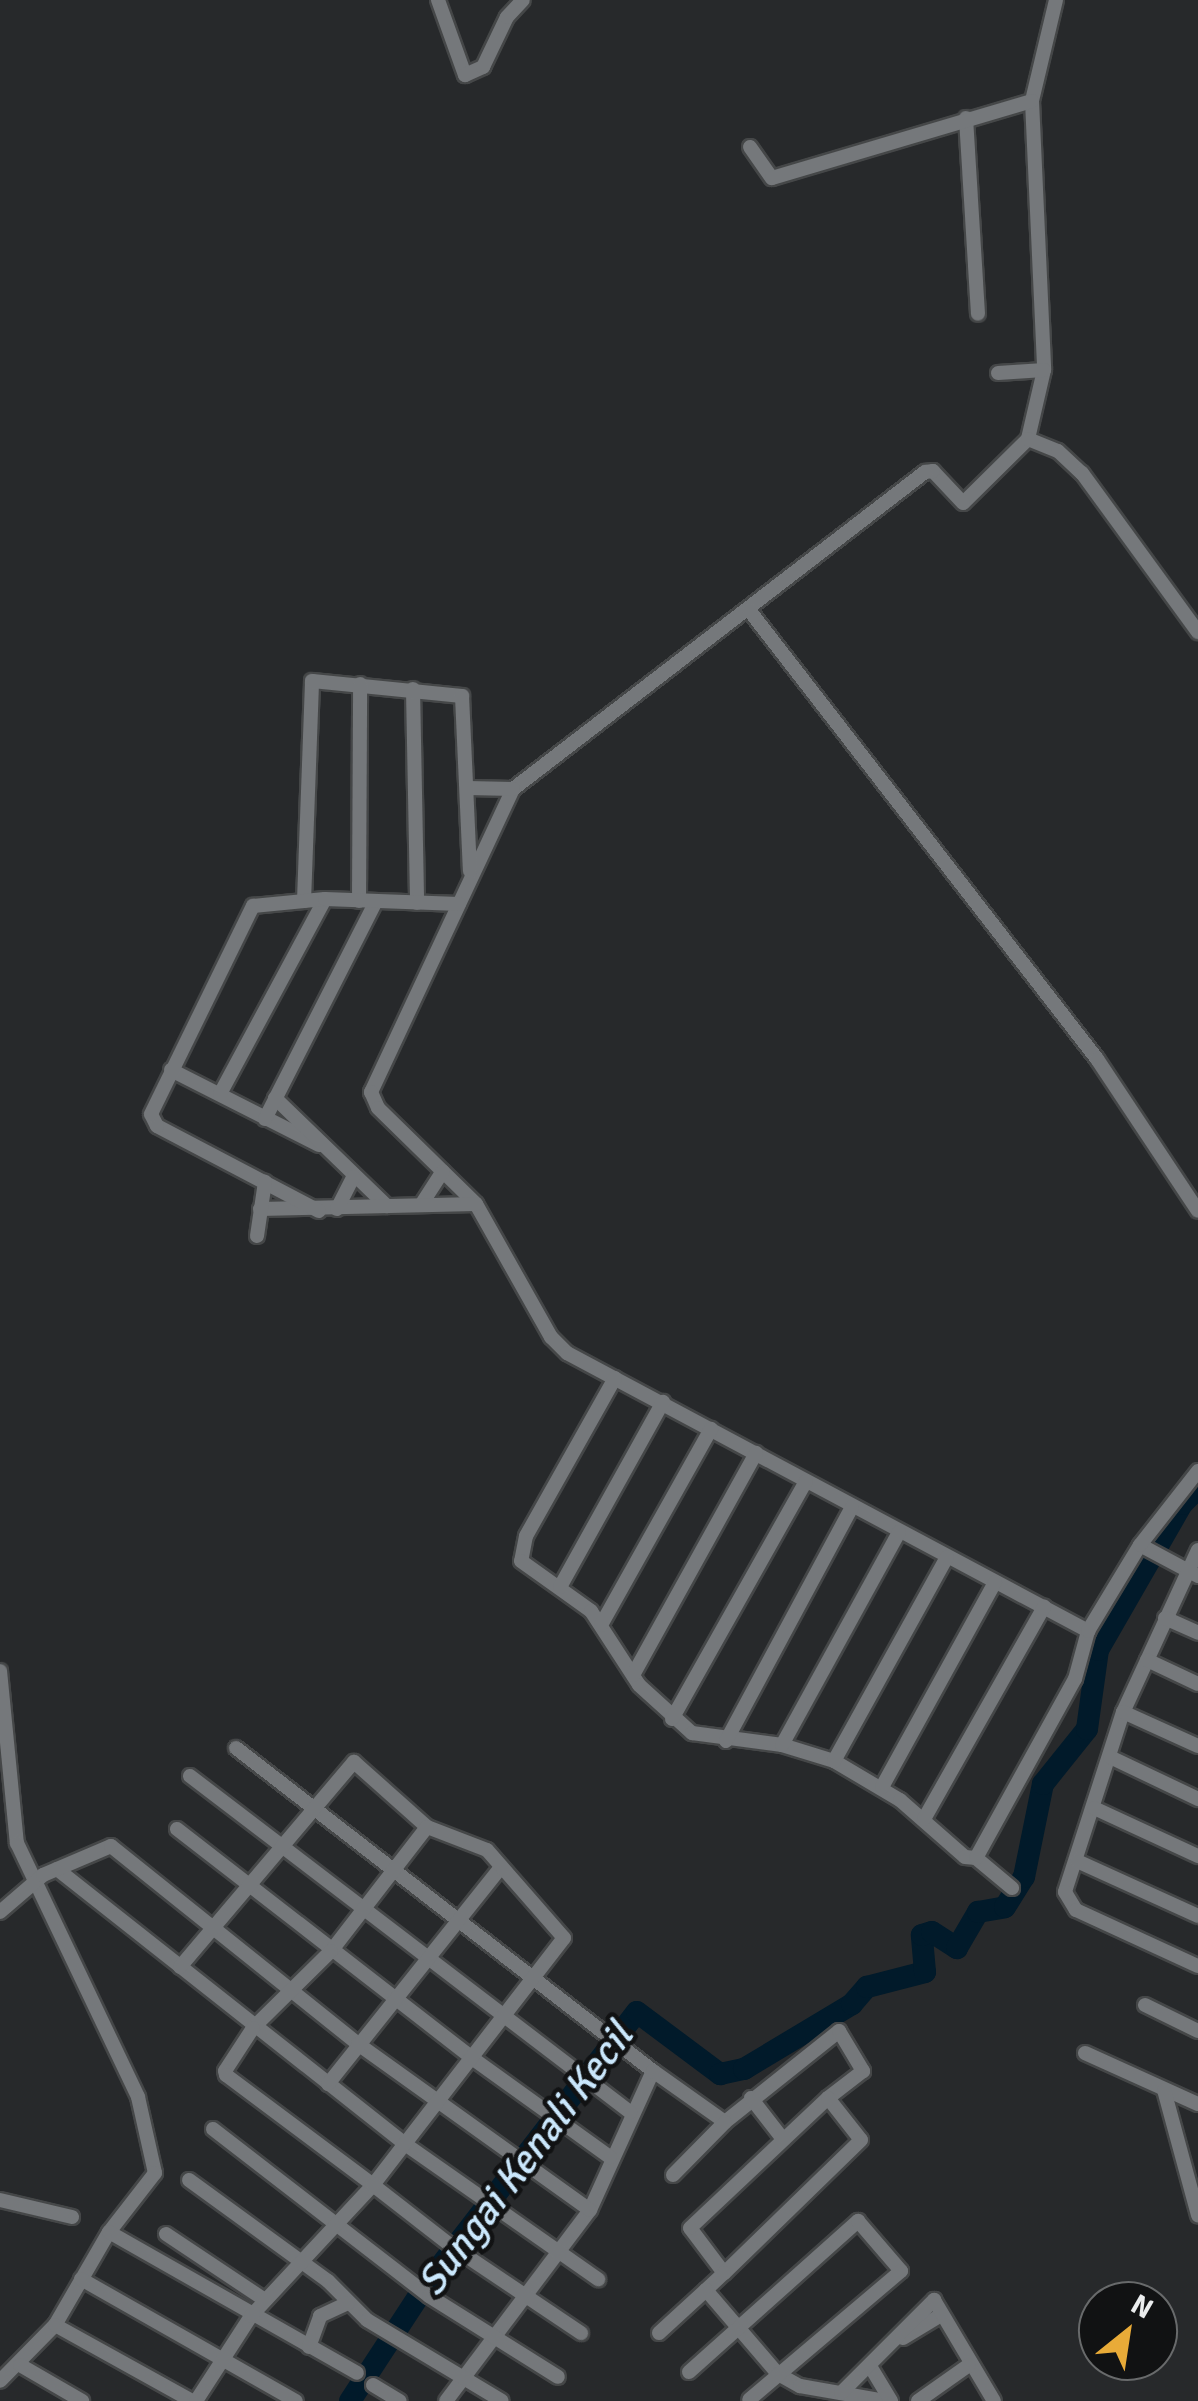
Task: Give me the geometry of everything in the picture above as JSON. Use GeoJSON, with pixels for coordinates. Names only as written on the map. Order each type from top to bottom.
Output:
{"type":"FeatureCollection","features":[{"type":"Feature","properties":{"kind":"street"},"geometry":{"type":"LineString","coordinates":[[438,0],[465,75],[483,67],[506,17],[523,0]]}},
{"type":"Feature","properties":{"kind":"street"},"geometry":{"type":"LineString","coordinates":[[1056,0],[1032,100],[1044,370],[1028,439],[963,502],[933,471],[925,472],[512,789],[371,1092],[378,1108],[476,1204],[557,1344],[898,1532],[1088,1631]]}},
{"type":"Feature","properties":{"kind":"street"},"geometry":{"type":"LineString","coordinates":[[750,147],[772,178],[1032,100]]}},
{"type":"Feature","properties":{"kind":"street"},"geometry":{"type":"LineString","coordinates":[[966,118],[978,314]]}},
{"type":"Feature","properties":{"kind":"street"},"geometry":{"type":"LineString","coordinates":[[998,373],[1044,370]]}},
{"type":"Feature","properties":{"kind":"street"},"geometry":{"type":"LineString","coordinates":[[1028,439],[1058,451],[1082,473],[1198,632]]}},
{"type":"Feature","properties":{"kind":"street"},"geometry":{"type":"LineString","coordinates":[[748,610],[1097,1059],[1198,1211]]}},
{"type":"Feature","properties":{"kind":"street"},"geometry":{"type":"LineString","coordinates":[[304,901],[308,688],[317,680],[458,693],[465,700],[470,873]]}},
{"type":"Feature","properties":{"kind":"street"},"geometry":{"type":"LineString","coordinates":[[265,1119],[367,902],[360,684]]}},
{"type":"Feature","properties":{"kind":"street"},"geometry":{"type":"LineString","coordinates":[[413,689],[417,903]]}},
{"type":"Feature","properties":{"kind":"street"},"geometry":{"type":"LineString","coordinates":[[468,788],[512,789]]}},
{"type":"Feature","properties":{"kind":"street"},"geometry":{"type":"LineString","coordinates":[[220,1094],[325,899]]}},
{"type":"Feature","properties":{"kind":"street"},"geometry":{"type":"LineString","coordinates":[[319,1210],[153,1124],[151,1114],[171,1070],[248,910],[325,899],[459,904]]}},
{"type":"Feature","properties":{"kind":"street"},"geometry":{"type":"LineString","coordinates":[[171,1070],[319,1146]]}},
{"type":"Feature","properties":{"kind":"street"},"geometry":{"type":"LineString","coordinates":[[275,1098],[319,1146],[387,1206]]}},
{"type":"Feature","properties":{"kind":"street"},"geometry":{"type":"LineString","coordinates":[[421,1205],[443,1172]]}},
{"type":"Feature","properties":{"kind":"street"},"geometry":{"type":"LineString","coordinates":[[337,1210],[354,1177]]}},
{"type":"Feature","properties":{"kind":"street"},"geometry":{"type":"LineString","coordinates":[[257,1236],[265,1182]]}},
{"type":"Feature","properties":{"kind":"street"},"geometry":{"type":"LineString","coordinates":[[260,1209],[476,1204]]}},
{"type":"Feature","properties":{"kind":"street"},"geometry":{"type":"LineString","coordinates":[[615,1378],[521,1550],[521,1561],[560,1587],[601,1625],[633,1675],[672,1719],[692,1733],[726,1741],[782,1745],[834,1761],[882,1788],[924,1819],[965,1858],[976,1858],[1012,1888]]}},
{"type":"Feature","properties":{"kind":"street"},"geometry":{"type":"LineString","coordinates":[[560,1587],[663,1402]]}},
{"type":"Feature","properties":{"kind":"street"},"geometry":{"type":"LineString","coordinates":[[601,1625],[711,1428]]}},
{"type":"Feature","properties":{"kind":"street"},"geometry":{"type":"LineString","coordinates":[[633,1675],[756,1453]]}},
{"type":"Feature","properties":{"kind":"street"},"geometry":{"type":"LineString","coordinates":[[976,1858],[1074,1679],[1088,1631],[1148,1550],[1198,1471]]}},
{"type":"Feature","properties":{"kind":"street"},"geometry":{"type":"LineString","coordinates":[[672,1719],[806,1481]]}},
{"type":"Feature","properties":{"kind":"street"},"geometry":{"type":"LineString","coordinates":[[726,1741],[852,1507]]}},
{"type":"Feature","properties":{"kind":"street"},"geometry":{"type":"LineString","coordinates":[[782,1745],[898,1532]]}},
{"type":"Feature","properties":{"kind":"street"},"geometry":{"type":"LineString","coordinates":[[1148,1550],[1192,1574]]}},
{"type":"Feature","properties":{"kind":"street"},"geometry":{"type":"LineString","coordinates":[[1198,1550],[1192,1574],[1165,1618],[1123,1712],[1064,1892],[1076,1910],[1198,1966]]}},
{"type":"Feature","properties":{"kind":"street"},"geometry":{"type":"LineString","coordinates":[[834,1761],[948,1557]]}},
{"type":"Feature","properties":{"kind":"street"},"geometry":{"type":"LineString","coordinates":[[882,1788],[996,1582]]}},
{"type":"Feature","properties":{"kind":"street"},"geometry":{"type":"LineString","coordinates":[[924,1819],[1044,1607]]}},
{"type":"Feature","properties":{"kind":"street"},"geometry":{"type":"LineString","coordinates":[[1165,1618],[1198,1633]]}},
{"type":"Feature","properties":{"kind":"street"},"geometry":{"type":"LineString","coordinates":[[1147,1660],[1198,1684]]}},
{"type":"Feature","properties":{"kind":"street"},"geometry":{"type":"LineString","coordinates":[[0,1671],[16,1844],[138,2096],[153,2147],[155,2173],[108,2232],[55,2324],[20,2365],[0,2381]]}},
{"type":"Feature","properties":{"kind":"street"},"geometry":{"type":"LineString","coordinates":[[1123,1712],[1198,1746]]}},
{"type":"Feature","properties":{"kind":"street"},"geometry":{"type":"LineString","coordinates":[[236,1748],[617,2038],[653,2071],[725,2122]]}},
{"type":"Feature","properties":{"kind":"street"},"geometry":{"type":"LineString","coordinates":[[1110,1757],[1198,1799]]}},
{"type":"Feature","properties":{"kind":"street"},"geometry":{"type":"LineString","coordinates":[[55,2324],[194,2401],[251,2316],[373,2186],[564,1938],[561,1930],[478,1845],[427,1828],[356,1762],[180,1967]]}},
{"type":"Feature","properties":{"kind":"street"},"geometry":{"type":"LineString","coordinates":[[190,1776],[630,2112]]}},
{"type":"Feature","properties":{"kind":"street"},"geometry":{"type":"LineString","coordinates":[[1094,1808],[1198,1856]]}},
{"type":"Feature","properties":{"kind":"street"},"geometry":{"type":"LineString","coordinates":[[427,1828],[331,1951],[288,1988],[253,2028],[226,2064],[226,2075],[526,2300],[581,2334]]}},
{"type":"Feature","properties":{"kind":"street"},"geometry":{"type":"LineString","coordinates":[[178,1829],[552,2119],[610,2157]]}},
{"type":"Feature","properties":{"kind":"street"},"geometry":{"type":"LineString","coordinates":[[0,1912],[32,1881],[111,1846],[358,2044],[519,2164],[590,2210]]}},
{"type":"Feature","properties":{"kind":"street"},"geometry":{"type":"LineString","coordinates":[[1077,1861],[1198,1916]]}},
{"type":"Feature","properties":{"kind":"street"},"geometry":{"type":"LineString","coordinates":[[328,2084],[502,1867]]}},
{"type":"Feature","properties":{"kind":"street"},"geometry":{"type":"LineString","coordinates":[[57,1869],[404,2144],[598,2280]]}},
{"type":"Feature","properties":{"kind":"street"},"geometry":{"type":"LineString","coordinates":[[1145,2005],[1198,2031]]}},
{"type":"Feature","properties":{"kind":"street"},"geometry":{"type":"LineString","coordinates":[[672,2175],[751,2098],[839,2031],[863,2071],[782,2138],[690,2228],[724,2274]]}},
{"type":"Feature","properties":{"kind":"street"},"geometry":{"type":"LineString","coordinates":[[1085,2053],[1198,2104]]}},
{"type":"Feature","properties":{"kind":"street"},"geometry":{"type":"LineString","coordinates":[[446,2401],[526,2300],[556,2252],[590,2210],[630,2112],[653,2071]]}},
{"type":"Feature","properties":{"kind":"street"},"geometry":{"type":"LineString","coordinates":[[1164,2090],[1198,2215]]}},
{"type":"Feature","properties":{"kind":"street"},"geometry":{"type":"LineString","coordinates":[[751,2098],[782,2138]]}},
{"type":"Feature","properties":{"kind":"street"},"geometry":{"type":"LineString","coordinates":[[659,2333],[860,2140],[828,2098]]}},
{"type":"Feature","properties":{"kind":"street"},"geometry":{"type":"LineString","coordinates":[[213,2129],[424,2293],[558,2376]]}},
{"type":"Feature","properties":{"kind":"street"},"geometry":{"type":"LineString","coordinates":[[189,2180],[300,2261],[348,2304],[502,2401]]}},
{"type":"Feature","properties":{"kind":"street"},"geometry":{"type":"LineString","coordinates":[[0,2200],[72,2218]]}},
{"type":"Feature","properties":{"kind":"street"},"geometry":{"type":"LineString","coordinates":[[690,2372],[734,2328],[858,2221],[901,2271],[748,2400]]}},
{"type":"Feature","properties":{"kind":"street"},"geometry":{"type":"LineString","coordinates":[[108,2232],[358,2373]]}},
{"type":"Feature","properties":{"kind":"street"},"geometry":{"type":"LineString","coordinates":[[166,2234],[265,2300]]}},
{"type":"Feature","properties":{"kind":"street"},"geometry":{"type":"LineString","coordinates":[[81,2279],[296,2401]]}},
{"type":"Feature","properties":{"kind":"street"},"geometry":{"type":"LineString","coordinates":[[706,2290],[734,2328],[778,2374],[800,2386],[888,2401]]}},
{"type":"Feature","properties":{"kind":"street"},"geometry":{"type":"LineString","coordinates":[[841,2393],[934,2300],[969,2365],[994,2401]]}},
{"type":"Feature","properties":{"kind":"street"},"geometry":{"type":"LineString","coordinates":[[309,2346],[320,2316],[348,2304]]}},
{"type":"Feature","properties":{"kind":"street"},"geometry":{"type":"LineString","coordinates":[[20,2365],[82,2401]]}},
{"type":"Feature","properties":{"kind":"street"},"geometry":{"type":"LineString","coordinates":[[918,2401],[969,2365]]}},
{"type":"Feature","properties":{"kind":"street"},"geometry":{"type":"LineString","coordinates":[[870,2366],[888,2401]]}},
{"type":"Feature","properties":{"kind":"street"},"geometry":{"type":"LineString","coordinates":[[373,2385],[400,2401]]}},
{"type":"Feature","properties":{"kind":"waterway","name":"Sungai Kenali Kecil"},"geometry":{"type":"LineString","coordinates":[[350,2401],[428,2282],[637,2012],[720,2074],[744,2069],[852,2004],[867,1987],[925,1972],[922,1935],[932,1932],[957,1948],[978,1912],[1005,1907],[1024,1877],[1043,1784],[1087,1729],[1098,1650],[1182,1504],[1198,1488]]}}]}
